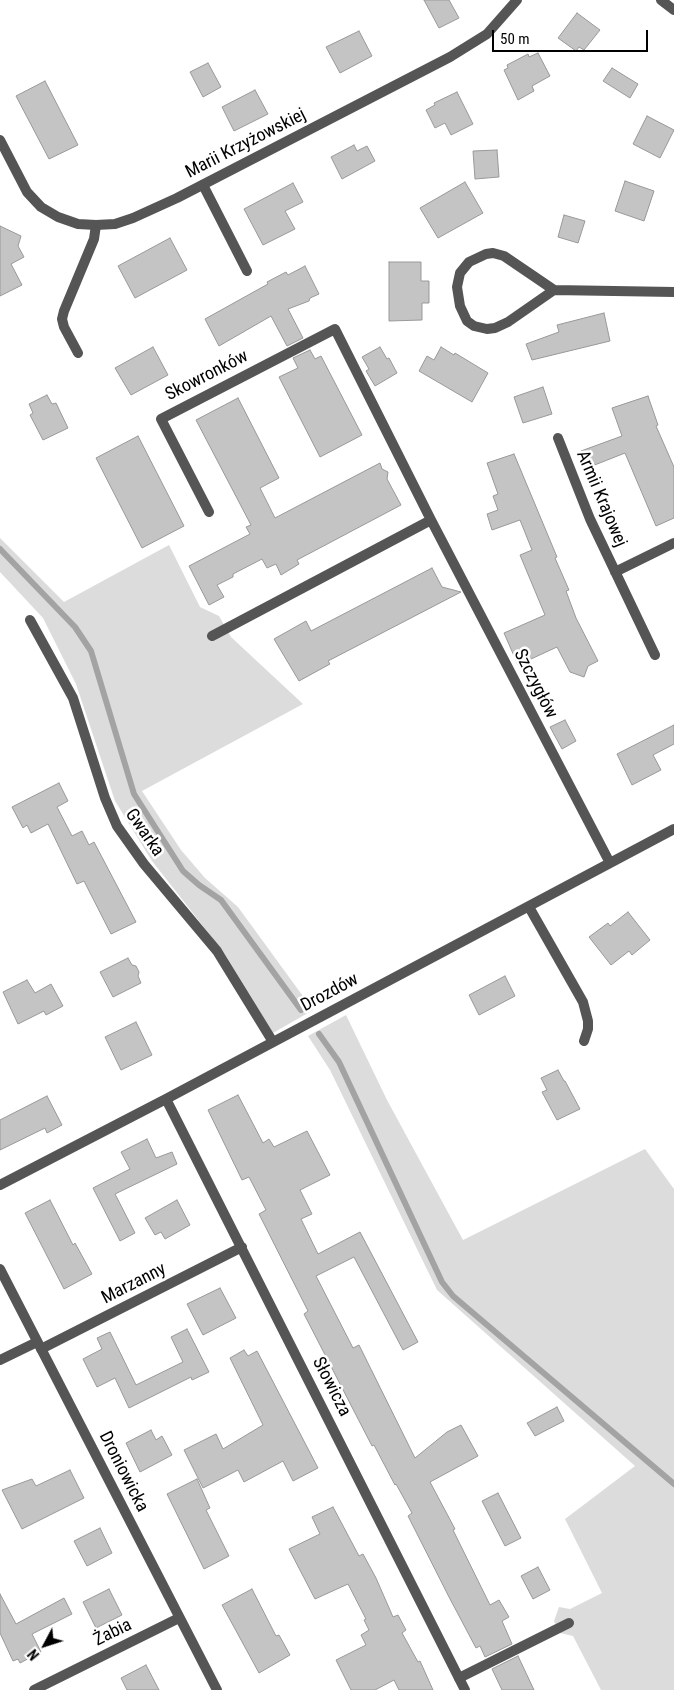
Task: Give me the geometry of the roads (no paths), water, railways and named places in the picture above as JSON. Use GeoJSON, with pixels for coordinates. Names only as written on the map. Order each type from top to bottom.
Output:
{"type":"FeatureCollection","features":[{"type":"Feature","properties":{"kind":"street","name":"Marii Krzyżowskiej"},"geometry":{"type":"LineString","coordinates":[[0,140],[27,192],[41,206],[58,217],[78,224],[115,224],[133,218],[203,185],[450,57],[487,34],[516,0]]}},
{"type":"Feature","properties":{"kind":"street"},"geometry":{"type":"LineString","coordinates":[[661,0],[674,10]]}},
{"type":"Feature","properties":{"kind":"street"},"geometry":{"type":"LineString","coordinates":[[203,185],[247,270]]}},
{"type":"Feature","properties":{"kind":"street"},"geometry":{"type":"LineString","coordinates":[[78,353],[64,327],[62,319],[94,239],[96,225]]}},
{"type":"Feature","properties":{"kind":"street"},"geometry":{"type":"LineString","coordinates":[[554,290],[508,322],[495,328],[487,329],[474,326],[467,321],[460,306],[457,287],[460,273],[469,262],[486,254],[493,253],[504,256],[554,290],[674,292]]}},
{"type":"Feature","properties":{"kind":"street","name":"Skowronków"},"geometry":{"type":"LineString","coordinates":[[209,512],[161,418],[335,329]]}},
{"type":"Feature","properties":{"kind":"street","name":"Szczygłów"},"geometry":{"type":"LineString","coordinates":[[335,329],[431,520],[610,863]]}},
{"type":"Feature","properties":{"kind":"street","name":"Armii Krajowej"},"geometry":{"type":"LineString","coordinates":[[558,438],[590,519],[655,655]]}},
{"type":"Feature","properties":{"kind":"street"},"geometry":{"type":"LineString","coordinates":[[212,636],[431,520]]}},
{"type":"Feature","properties":{"kind":"street","name":"Armii Krajowej"},"geometry":{"type":"LineString","coordinates":[[615,572],[674,543]]}},
{"type":"Feature","properties":{"kind":"street","name":"Gwarka"},"geometry":{"type":"LineString","coordinates":[[30,620],[73,698],[105,798],[117,826],[144,864],[217,950],[273,1042]]}},
{"type":"Feature","properties":{"kind":"street","name":"Drozdów"},"geometry":{"type":"LineString","coordinates":[[0,1185],[674,829]]}},
{"type":"Feature","properties":{"kind":"street"},"geometry":{"type":"LineString","coordinates":[[529,907],[583,1002],[588,1021],[584,1042]]}},
{"type":"Feature","properties":{"kind":"street","name":"Słowicza"},"geometry":{"type":"LineString","coordinates":[[166,1099],[466,1690]]}},
{"type":"Feature","properties":{"kind":"street","name":"Marzanny"},"geometry":{"type":"LineString","coordinates":[[0,1360],[39,1345],[242,1247]]}},
{"type":"Feature","properties":{"kind":"street","name":"Droniowicka"},"geometry":{"type":"LineString","coordinates":[[0,1269],[217,1690]]}},
{"type":"Feature","properties":{"kind":"street","name":"Żabia"},"geometry":{"type":"LineString","coordinates":[[34,1690],[179,1618]]}},
{"type":"Feature","properties":{"kind":"street"},"geometry":{"type":"LineString","coordinates":[[459,1678],[568,1623]]}},
{"type":"Feature","properties":{"kind":"waterway"},"geometry":{"type":"LineString","coordinates":[[0,549],[75,627],[91,651],[134,794],[183,871],[221,900],[301,1010]]}},
{"type":"Feature","properties":{"kind":"waterway"},"geometry":{"type":"LineString","coordinates":[[319,1034],[339,1062],[442,1282],[453,1296],[674,1484]]}}]}
